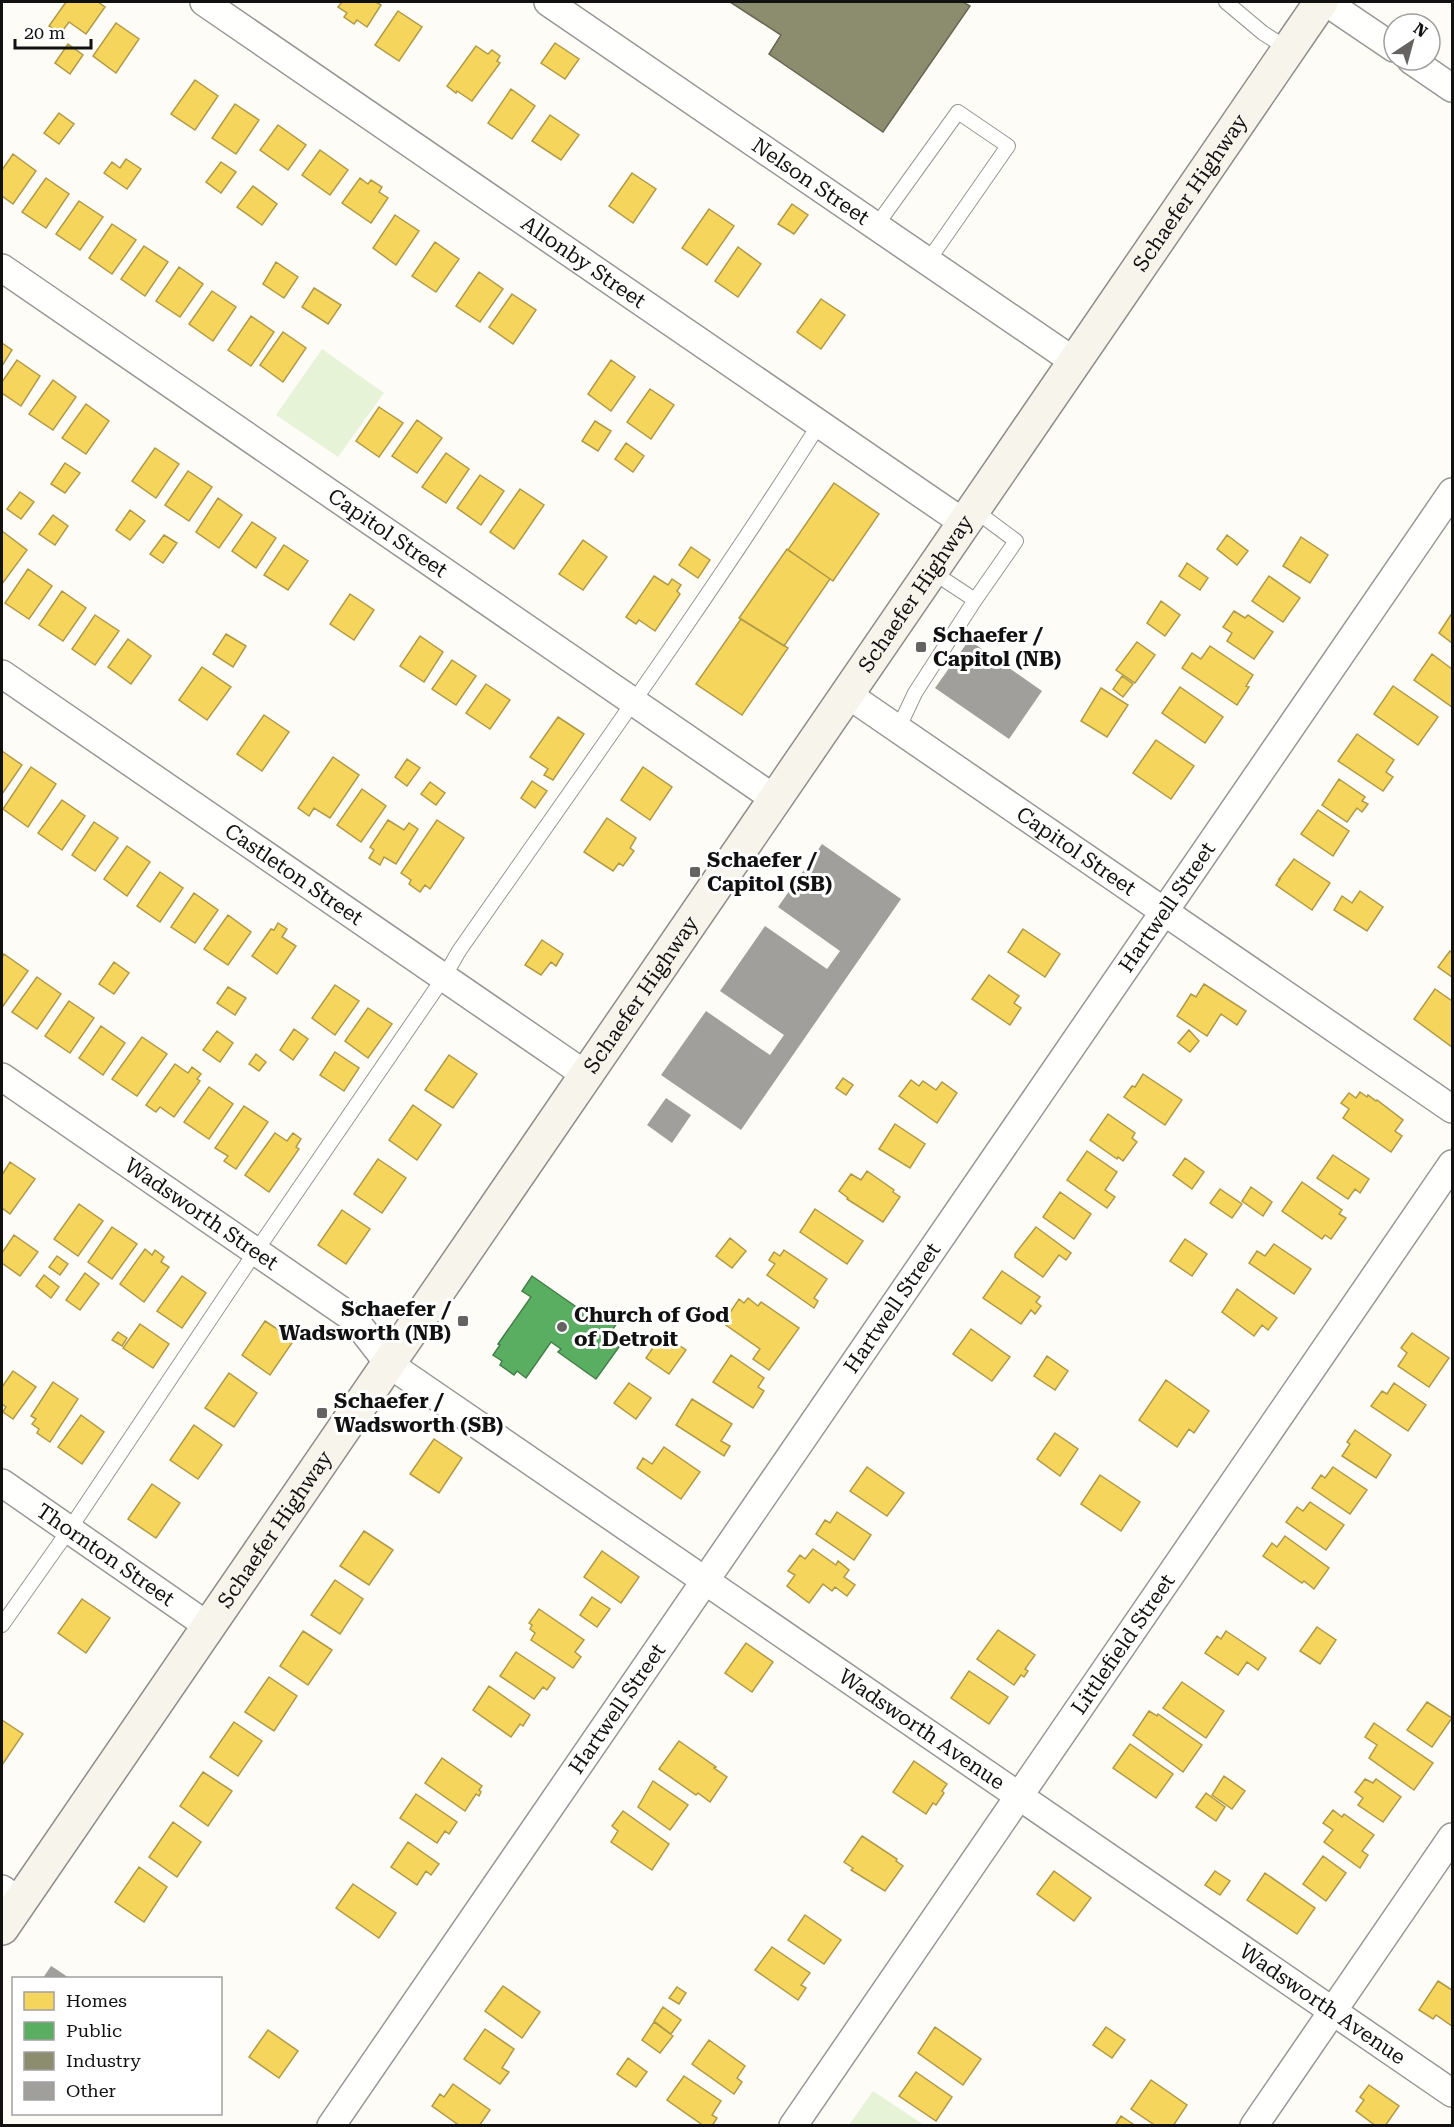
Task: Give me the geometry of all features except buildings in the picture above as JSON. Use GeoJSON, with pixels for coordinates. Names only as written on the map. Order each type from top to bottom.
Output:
{"type":"FeatureCollection","features":[{"type":"Feature","properties":{"kind":"street","name":"Allonby Street"},"geometry":{"type":"LineString","coordinates":[[204,2],[820,423],[969,516]]}},
{"type":"Feature","properties":{"kind":"street","name":"Nelson Street"},"geometry":{"type":"LineString","coordinates":[[548,2],[1075,362]]}},
{"type":"Feature","properties":{"kind":"street","name":"Schaefer Highway"},"geometry":{"type":"LineString","coordinates":[[7,1906],[208,1626],[389,1365],[1321,2]]}},
{"type":"Feature","properties":{"kind":"street"},"geometry":{"type":"LineString","coordinates":[[1326,2],[1382,40]]}},
{"type":"Feature","properties":{"kind":"street"},"geometry":{"type":"LineString","coordinates":[[1429,72],[1452,88]]}},
{"type":"Feature","properties":{"kind":"street","name":"Capitol Street"},"geometry":{"type":"LineString","coordinates":[[2,268],[775,799]]}},
{"type":"Feature","properties":{"kind":"street","name":"Hartwell Street"},"geometry":{"type":"LineString","coordinates":[[331,2126],[1452,492]]}},
{"type":"Feature","properties":{"kind":"street","name":"Castleton Street"},"geometry":{"type":"LineString","coordinates":[[2,674],[586,1075]]}},
{"type":"Feature","properties":{"kind":"street","name":"Capitol Street"},"geometry":{"type":"LineString","coordinates":[[847,694],[1452,1109]]}},
{"type":"Feature","properties":{"kind":"street","name":"Wadsworth Street"},"geometry":{"type":"LineString","coordinates":[[2,1077],[354,1319],[389,1365]]}},
{"type":"Feature","properties":{"kind":"street","name":"Littlefield Street"},"geometry":{"type":"LineString","coordinates":[[792,2126],[1452,1164]]}},
{"type":"Feature","properties":{"kind":"street","name":"Wadsworth Avenue"},"geometry":{"type":"LineString","coordinates":[[389,1365],[1452,2093]]}},
{"type":"Feature","properties":{"kind":"street","name":"Thornton Street"},"geometry":{"type":"LineString","coordinates":[[2,1484],[208,1626]]}},
{"type":"Feature","properties":{"kind":"street"},"geometry":{"type":"LineString","coordinates":[[1254,2126],[1452,1837]]}},
{"type":"Feature","properties":{"kind":"lane"},"geometry":{"type":"LineString","coordinates":[[1226,2],[1263,33],[1288,49]]}},
{"type":"Feature","properties":{"kind":"lane"},"geometry":{"type":"LineString","coordinates":[[876,226],[958,112],[1008,146],[928,261]]}},
{"type":"Feature","properties":{"kind":"lane"},"geometry":{"type":"LineString","coordinates":[[2,1625],[69,1530],[256,1251],[444,977],[459,951],[675,644],[820,423]]}},
{"type":"Feature","properties":{"kind":"lane"},"geometry":{"type":"LineString","coordinates":[[898,729],[915,693],[1016,540],[969,516]]}},
{"type":"Feature","properties":{"kind":"lane"},"geometry":{"type":"LineString","coordinates":[[931,571],[975,600]]}},
{"type":"Feature","properties":{"kind":"green space"},"geometry":{"type":"Polygon","coordinates":[[[322,349],[384,393],[338,457],[276,415],[322,349]]]}},
{"type":"Feature","properties":{"kind":"green space"},"geometry":{"type":"Polygon","coordinates":[[[873,2091],[924,2125],[849,2125],[873,2091]]]}},
{"type":"Feature","properties":{"kind":"place","name":"Schaefer / Capitol (NB)"},"geometry":{"type":"Point","coordinates":[921,647]}},
{"type":"Feature","properties":{"kind":"place","name":"Schaefer / Capitol (SB)"},"geometry":{"type":"Point","coordinates":[695,872]}},
{"type":"Feature","properties":{"kind":"place","name":"Schaefer / Wadsworth (NB)"},"geometry":{"type":"Point","coordinates":[463,1321]}},
{"type":"Feature","properties":{"kind":"place","name":"Church of God of Detroit"},"geometry":{"type":"Point","coordinates":[562,1327]}},
{"type":"Feature","properties":{"kind":"place","name":"Schaefer / Wadsworth (SB)"},"geometry":{"type":"Point","coordinates":[322,1413]}}]}
